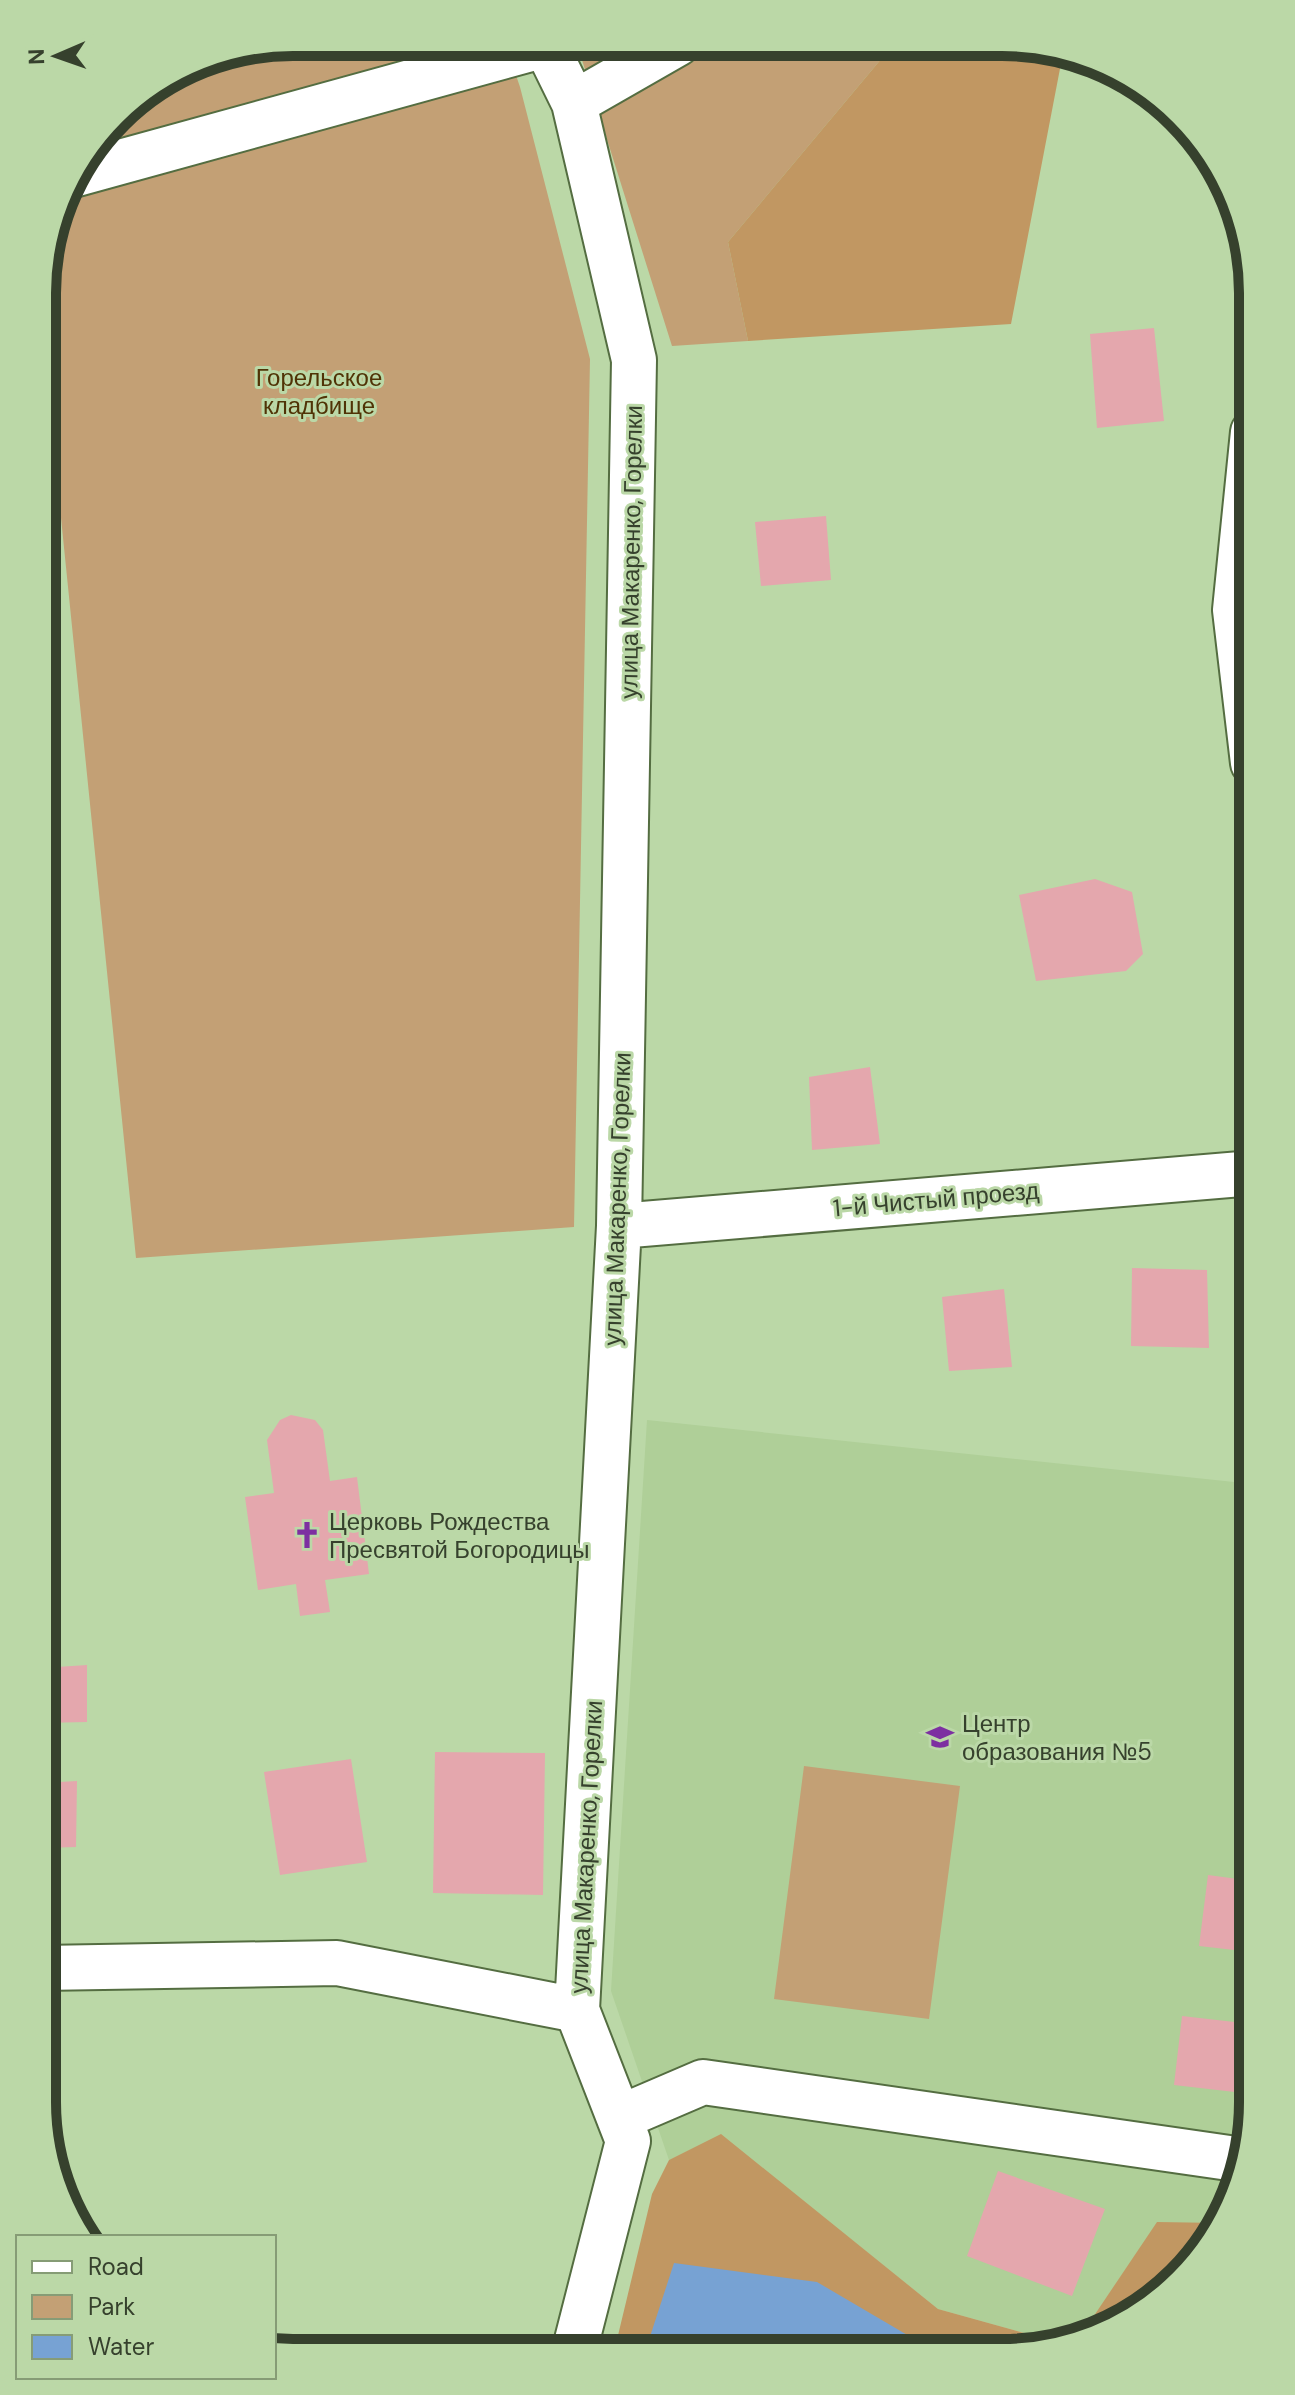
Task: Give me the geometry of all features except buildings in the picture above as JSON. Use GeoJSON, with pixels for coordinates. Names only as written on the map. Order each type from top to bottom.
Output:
{"type":"FeatureCollection","features":[{"type":"Feature","properties":{"kind":"street"},"geometry":{"type":"LineString","coordinates":[[90,170],[502,56]]}},
{"type":"Feature","properties":{"kind":"street","name":"улица Макаренко, Горелки"},"geometry":{"type":"LineString","coordinates":[[551,56],[574,103],[634,360],[619,1226],[577,2010],[628,2141],[577,2339]]}},
{"type":"Feature","properties":{"kind":"street"},"geometry":{"type":"LineString","coordinates":[[574,103],[656,56]]}},
{"type":"Feature","properties":{"kind":"street","name":"1-й Чистый проезд"},"geometry":{"type":"LineString","coordinates":[[619,1226],[1239,1174]]}},
{"type":"Feature","properties":{"kind":"street"},"geometry":{"type":"LineString","coordinates":[[56,1968],[337,1963],[577,2010]]}},
{"type":"Feature","properties":{"kind":"street"},"geometry":{"type":"LineString","coordinates":[[619,2118],[703,2082],[1231,2158]]}},
{"type":"Feature","properties":{"kind":"shaded area"},"geometry":{"type":"Polygon","coordinates":[[[884,56],[1002,56],[1061,64],[1011,324],[748,341],[728,242],[884,56]]]}},
{"type":"Feature","properties":{"kind":"shaded area","name":"Центр образования №5"},"geometry":{"type":"Polygon","coordinates":[[[647,1420],[1238,1482],[1238,2118],[1234,2149],[1215,2207],[1206,2223],[1157,2223],[1090,2321],[1034,2336],[938,2309],[721,2135],[669,2160],[611,1991],[647,1420]]]}},
{"type":"Feature","properties":{"kind":"shaded area"},"geometry":{"type":"Polygon","coordinates":[[[721,2134],[938,2309],[1034,2336],[1002,2339],[617,2339],[652,2194],[669,2160],[721,2134]]]}},
{"type":"Feature","properties":{"kind":"shaded area"},"geometry":{"type":"Polygon","coordinates":[[[1157,2222],[1206,2223],[1170,2270],[1134,2299],[1090,2321],[1157,2222]]]}},
{"type":"Feature","properties":{"kind":"green space","name":"Горельское кладбище"},"geometry":{"type":"Polygon","coordinates":[[[293,56],[509,56],[590,359],[574,1227],[136,1258],[56,468],[56,293],[64,231],[88,174],[115,137],[161,96],[202,74],[246,61],[293,56]]]}},
{"type":"Feature","properties":{"kind":"green space"},"geometry":{"type":"Polygon","coordinates":[[[581,56],[884,56],[728,242],[748,341],[672,346],[581,56]]]}},
{"type":"Feature","properties":{"kind":"green space"},"geometry":{"type":"Polygon","coordinates":[[[804,1766],[960,1786],[929,2019],[774,1999],[804,1766]]]}},
{"type":"Feature","properties":{"kind":"water"},"geometry":{"type":"Polygon","coordinates":[[[674,2263],[817,2282],[914,2339],[649,2339],[674,2263]]]}},
{"type":"Feature","properties":{"kind":"place","name":"Церковь Рождества Пресвятой Богородицы"},"geometry":{"type":"Point","coordinates":[307,1535]}},
{"type":"Feature","properties":{"kind":"place","name":"Центр образования №5"},"geometry":{"type":"Point","coordinates":[940,1737]}}]}
